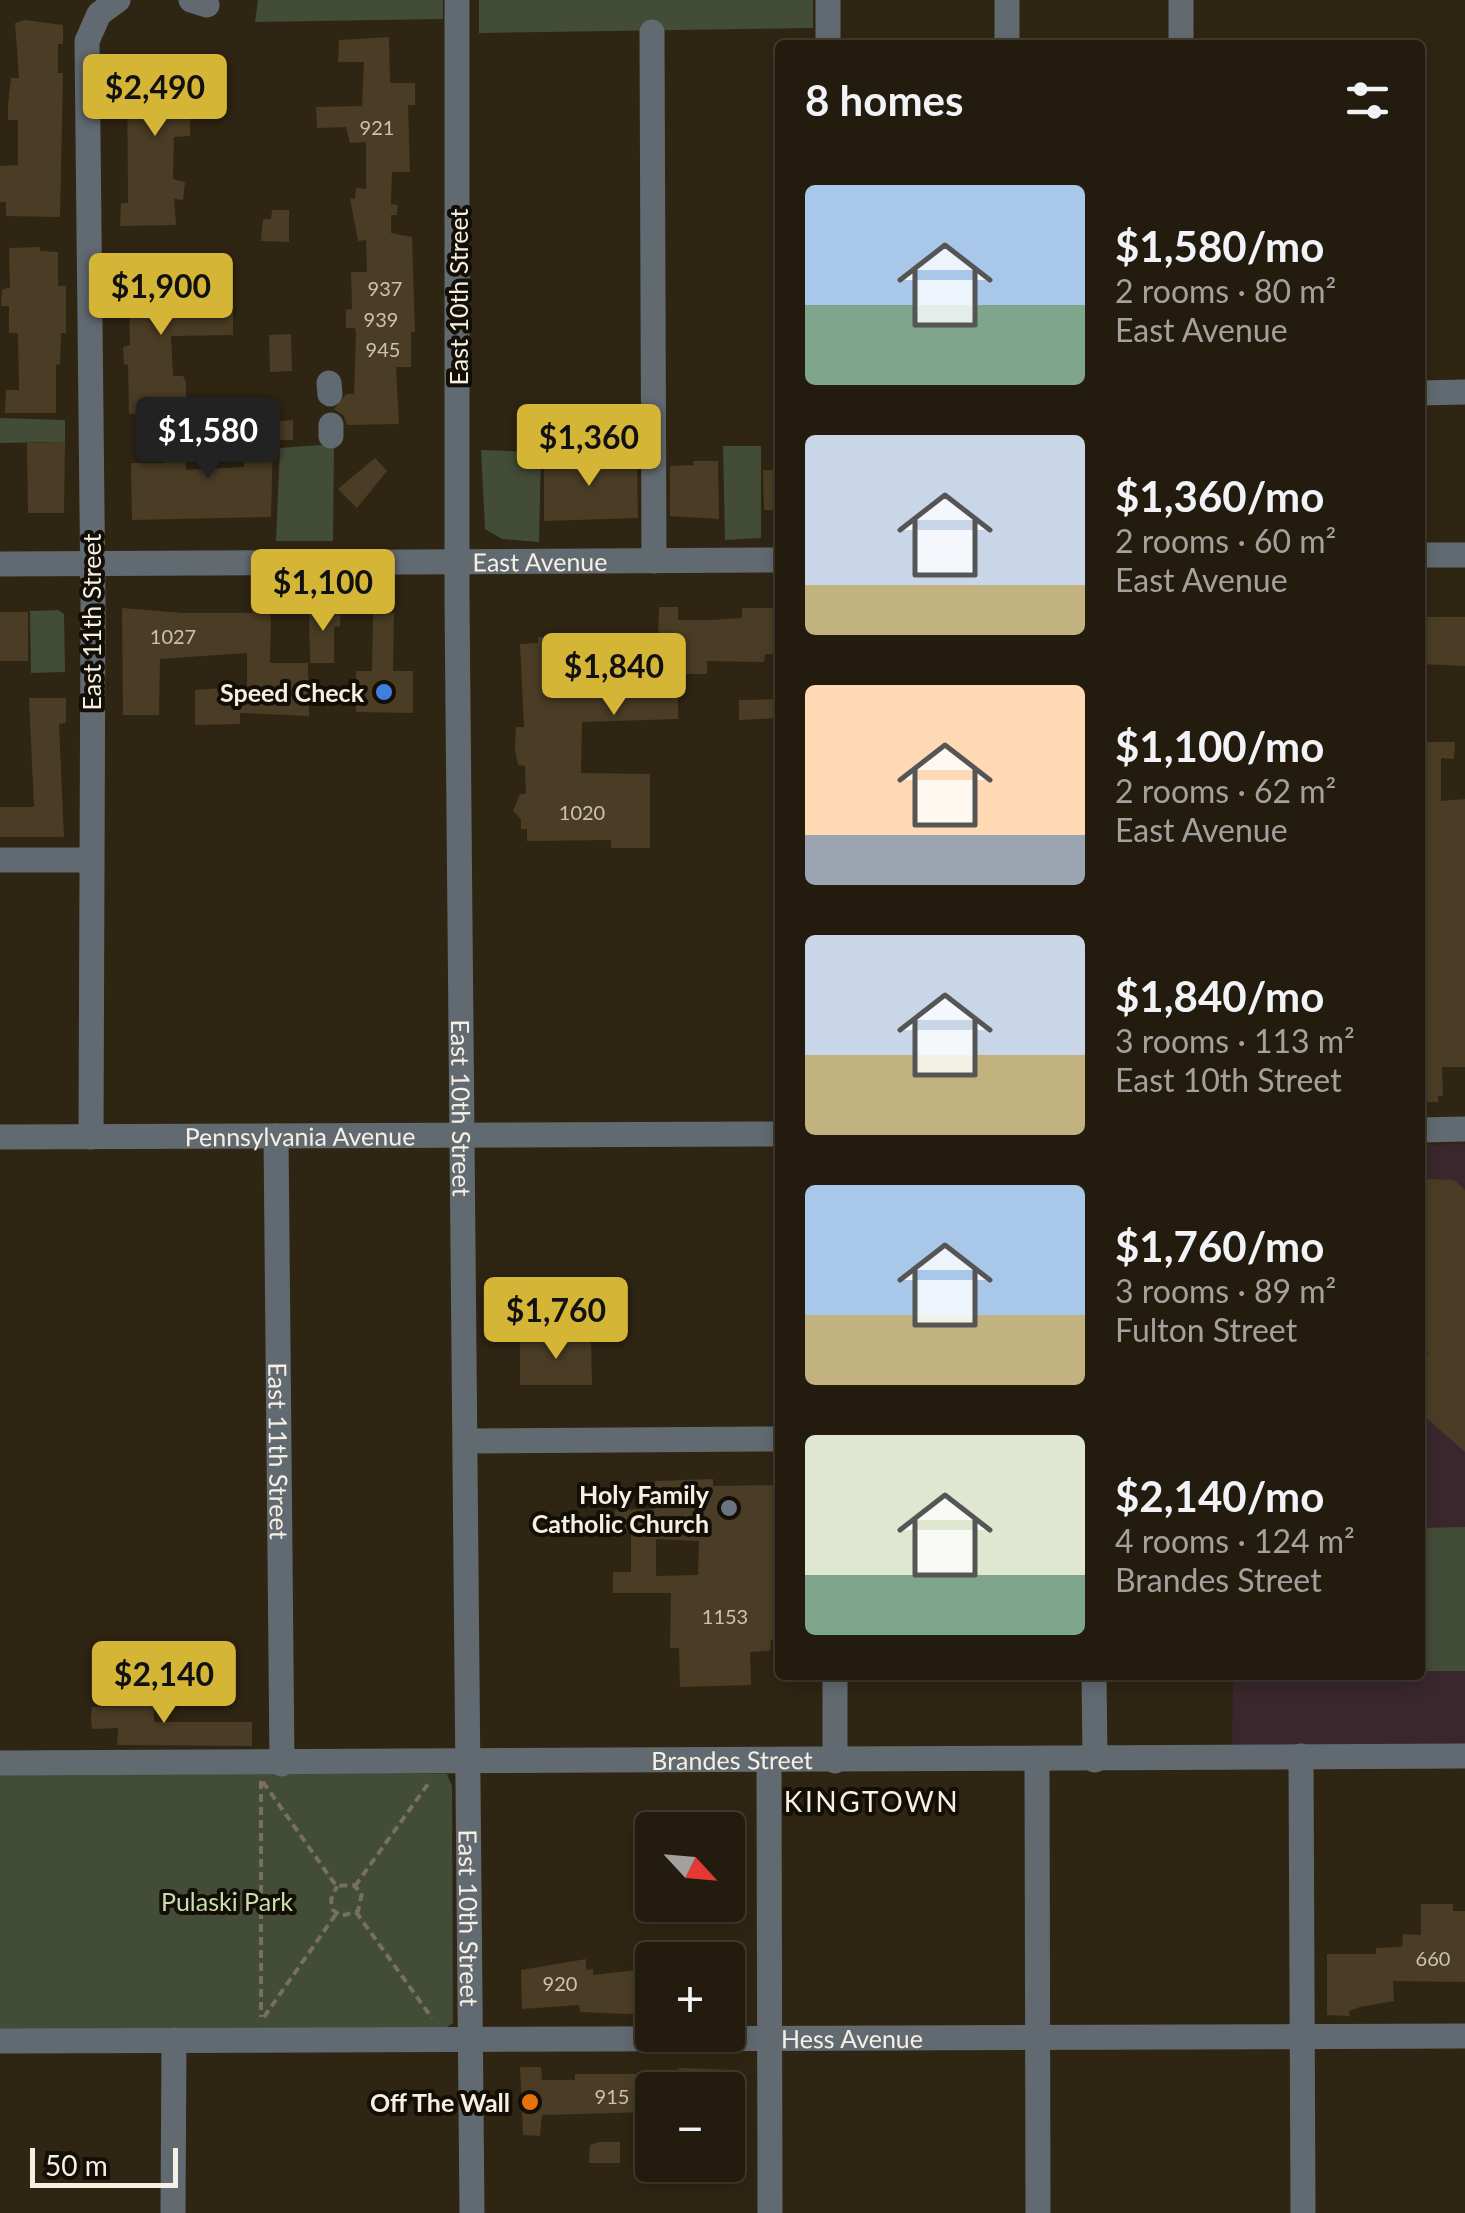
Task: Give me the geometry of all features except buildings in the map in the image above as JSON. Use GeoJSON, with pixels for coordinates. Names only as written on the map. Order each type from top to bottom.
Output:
{"type":"FeatureCollection","features":[{"type":"Feature","properties":{"kind":"street","name":"East 11th Street"},"geometry":{"type":"LineString","coordinates":[[91,1137],[88,41],[98,14],[118,0]]}},
{"type":"Feature","properties":{"kind":"street","name":"East 10th Street"},"geometry":{"type":"LineString","coordinates":[[457,0],[472,2213]]}},
{"type":"Feature","properties":{"kind":"street"},"geometry":{"type":"LineString","coordinates":[[828,0],[828,40]]}},
{"type":"Feature","properties":{"kind":"street"},"geometry":{"type":"LineString","coordinates":[[1006,0],[1007,40]]}},
{"type":"Feature","properties":{"kind":"street"},"geometry":{"type":"LineString","coordinates":[[1181,0],[1181,40]]}},
{"type":"Feature","properties":{"kind":"street"},"geometry":{"type":"LineString","coordinates":[[652,32],[654,562]]}},
{"type":"Feature","properties":{"kind":"street"},"geometry":{"type":"LineString","coordinates":[[1425,393],[1465,392]]}},
{"type":"Feature","properties":{"kind":"street"},"geometry":{"type":"LineString","coordinates":[[1425,555],[1465,555]]}},
{"type":"Feature","properties":{"kind":"street","name":"East Avenue"},"geometry":{"type":"LineString","coordinates":[[0,564],[775,560]]}},
{"type":"Feature","properties":{"kind":"street"},"geometry":{"type":"LineString","coordinates":[[0,860],[92,860]]}},
{"type":"Feature","properties":{"kind":"street"},"geometry":{"type":"LineString","coordinates":[[1425,1130],[1465,1130]]}},
{"type":"Feature","properties":{"kind":"street","name":"Pennsylvania Avenue"},"geometry":{"type":"LineString","coordinates":[[0,1137],[775,1134]]}},
{"type":"Feature","properties":{"kind":"street","name":"East 11th Street"},"geometry":{"type":"LineString","coordinates":[[276,1136],[282,1764]]}},
{"type":"Feature","properties":{"kind":"street"},"geometry":{"type":"LineString","coordinates":[[468,1441],[775,1439]]}},
{"type":"Feature","properties":{"kind":"street"},"geometry":{"type":"LineString","coordinates":[[834,1680],[835,1761]]}},
{"type":"Feature","properties":{"kind":"street"},"geometry":{"type":"LineString","coordinates":[[1094,1680],[1095,1760]]}},
{"type":"Feature","properties":{"kind":"street"},"geometry":{"type":"LineString","coordinates":[[1300,1756],[1303,2213]]}},
{"type":"Feature","properties":{"kind":"street","name":"Brandes Street"},"geometry":{"type":"LineString","coordinates":[[0,1764],[1465,1756]]}},
{"type":"Feature","properties":{"kind":"street"},"geometry":{"type":"LineString","coordinates":[[1037,1760],[1038,2213]]}},
{"type":"Feature","properties":{"kind":"street"},"geometry":{"type":"LineString","coordinates":[[769,1762],[770,2213]]}},
{"type":"Feature","properties":{"kind":"street","name":"Hess Avenue"},"geometry":{"type":"LineString","coordinates":[[0,2041],[1465,2036]]}},
{"type":"Feature","properties":{"kind":"street"},"geometry":{"type":"LineString","coordinates":[[173,2213],[174,2040]]}},
{"type":"Feature","properties":{"kind":"path"},"geometry":{"type":"LineString","coordinates":[[336,1913],[261,2021],[261,1778],[338,1886]]}},
{"type":"Feature","properties":{"kind":"path"},"geometry":{"type":"LineString","coordinates":[[355,1886],[432,1779]]}},
{"type":"Feature","properties":{"kind":"path"},"geometry":{"type":"LineString","coordinates":[[338,1886],[355,1886]]}},
{"type":"Feature","properties":{"kind":"path"},"geometry":{"type":"LineString","coordinates":[[336,1913],[330,1904],[338,1886]]}},
{"type":"Feature","properties":{"kind":"path"},"geometry":{"type":"LineString","coordinates":[[355,1886],[363,1899],[356,1912]]}},
{"type":"Feature","properties":{"kind":"path"},"geometry":{"type":"LineString","coordinates":[[336,1913],[356,1912]]}},
{"type":"Feature","properties":{"kind":"path"},"geometry":{"type":"LineString","coordinates":[[356,1912],[433,2020]]}},
{"type":"Feature","properties":{"kind":"shaded area"},"geometry":{"type":"Polygon","coordinates":[[[1465,1144],[1465,1748],[1232,1750],[1233,1680],[1425,1680],[1425,1145],[1465,1144]]]}},
{"type":"Feature","properties":{"kind":"green space"},"geometry":{"type":"Polygon","coordinates":[[[258,0],[443,0],[443,19],[255,22],[258,0]]]}},
{"type":"Feature","properties":{"kind":"green space"},"geometry":{"type":"Polygon","coordinates":[[[479,0],[813,0],[813,28],[479,33],[479,0]]]}},
{"type":"Feature","properties":{"kind":"green space"},"geometry":{"type":"Polygon","coordinates":[[[0,418],[65,420],[65,442],[0,443],[0,418]]]}},
{"type":"Feature","properties":{"kind":"green space"},"geometry":{"type":"Polygon","coordinates":[[[334,444],[333,541],[276,541],[280,448],[334,444]]]}},
{"type":"Feature","properties":{"kind":"green space"},"geometry":{"type":"Polygon","coordinates":[[[723,446],[761,446],[761,538],[725,540],[723,446]]]}},
{"type":"Feature","properties":{"kind":"green space"},"geometry":{"type":"Polygon","coordinates":[[[481,450],[541,452],[539,542],[502,539],[485,529],[481,450]]]}},
{"type":"Feature","properties":{"kind":"green space"},"geometry":{"type":"Polygon","coordinates":[[[58,610],[64,614],[65,672],[31,673],[30,611],[58,610]]]}},
{"type":"Feature","properties":{"kind":"green space"},"geometry":{"type":"Polygon","coordinates":[[[1465,1527],[1465,1671],[1425,1671],[1425,1528],[1465,1527]]]}},
{"type":"Feature","properties":{"kind":"green space","name":"Pulaski Park"},"geometry":{"type":"Polygon","coordinates":[[[0,1773],[447,1774],[452,1786],[453,2023],[443,2030],[0,2030],[0,1773]]]}},
{"type":"Feature","properties":{"kind":"place","name":"Speed Check"},"geometry":{"type":"Point","coordinates":[384,692]}},
{"type":"Feature","properties":{"kind":"place","name":"Holy Family Catholic Church"},"geometry":{"type":"Point","coordinates":[729,1508]}},
{"type":"Feature","properties":{"kind":"place","name":"Off The Wall"},"geometry":{"type":"Point","coordinates":[530,2102]}},
{"type":"Feature","properties":{"kind":"district","name":"KINGTOWN"},"geometry":{"type":"Point","coordinates":[872,1801]}}]}
